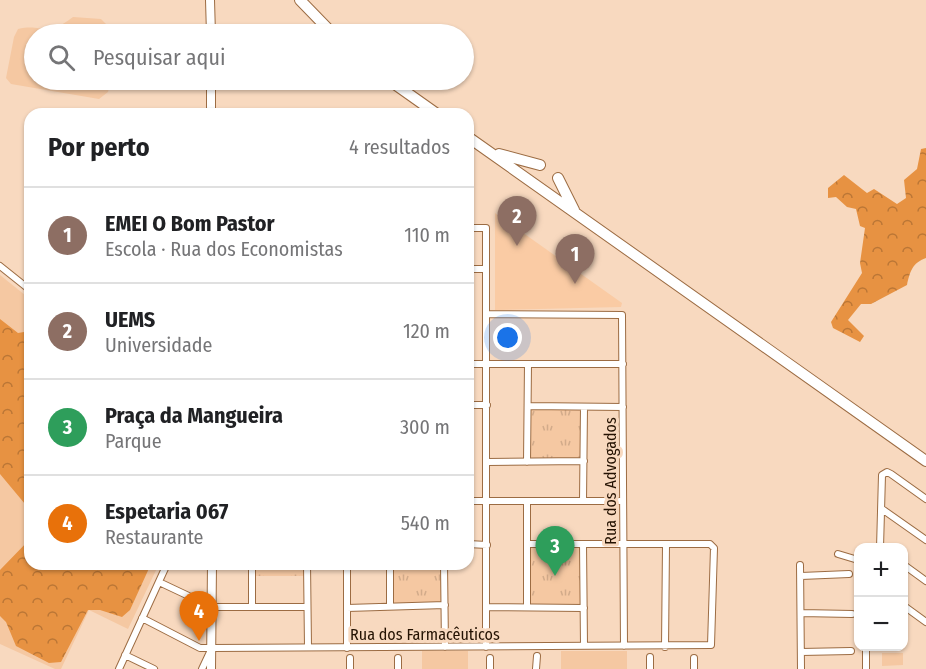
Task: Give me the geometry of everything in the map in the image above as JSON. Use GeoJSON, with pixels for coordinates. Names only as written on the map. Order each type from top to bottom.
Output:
{"type":"FeatureCollection","features":[{"type":"Feature","properties":{"kind":"highway"},"geometry":{"type":"LineString","coordinates":[[300,0],[323,24]]}},
{"type":"Feature","properties":{"kind":"highway"},"geometry":{"type":"LineString","coordinates":[[403,90],[429,108]]}},
{"type":"Feature","properties":{"kind":"highway"},"geometry":{"type":"LineString","coordinates":[[474,141],[926,461]]}},
{"type":"Feature","properties":{"kind":"highway"},"geometry":{"type":"LineString","coordinates":[[479,145],[504,156],[540,165]]}},
{"type":"Feature","properties":{"kind":"highway"},"geometry":{"type":"LineString","coordinates":[[558,178],[574,210]]}},
{"type":"Feature","properties":{"kind":"street"},"geometry":{"type":"LineString","coordinates":[[210,0],[211,24]]}},
{"type":"Feature","properties":{"kind":"street"},"geometry":{"type":"LineString","coordinates":[[211,90],[211,108]]}},
{"type":"Feature","properties":{"kind":"street"},"geometry":{"type":"LineString","coordinates":[[474,228],[486,228],[486,647]]}},
{"type":"Feature","properties":{"kind":"street"},"geometry":{"type":"LineString","coordinates":[[0,266],[24,285]]}},
{"type":"Feature","properties":{"kind":"street"},"geometry":{"type":"LineString","coordinates":[[474,269],[486,269]]}},
{"type":"Feature","properties":{"kind":"street","name":"Rua dos Advogados"},"geometry":{"type":"LineString","coordinates":[[486,314],[622,315],[624,646]]}},
{"type":"Feature","properties":{"kind":"street"},"geometry":{"type":"LineString","coordinates":[[474,364],[623,364]]}},
{"type":"Feature","properties":{"kind":"street"},"geometry":{"type":"LineString","coordinates":[[527,462],[528,364]]}},
{"type":"Feature","properties":{"kind":"street"},"geometry":{"type":"LineString","coordinates":[[474,405],[486,405]]}},
{"type":"Feature","properties":{"kind":"street"},"geometry":{"type":"LineString","coordinates":[[528,406],[623,407]]}},
{"type":"Feature","properties":{"kind":"street"},"geometry":{"type":"LineString","coordinates":[[583,501],[584,406]]}},
{"type":"Feature","properties":{"kind":"street"},"geometry":{"type":"LineString","coordinates":[[486,462],[584,461]]}},
{"type":"Feature","properties":{"kind":"street"},"geometry":{"type":"LineString","coordinates":[[880,543],[881,480],[887,472],[926,499]]}},
{"type":"Feature","properties":{"kind":"street"},"geometry":{"type":"LineString","coordinates":[[474,501],[623,501]]}},
{"type":"Feature","properties":{"kind":"street"},"geometry":{"type":"LineString","coordinates":[[527,501],[527,607]]}},
{"type":"Feature","properties":{"kind":"street"},"geometry":{"type":"LineString","coordinates":[[882,508],[926,540]]}},
{"type":"Feature","properties":{"kind":"street"},"geometry":{"type":"LineString","coordinates":[[474,544],[487,544]]}},
{"type":"Feature","properties":{"kind":"street"},"geometry":{"type":"LineString","coordinates":[[527,544],[666,545],[665,647]]}},
{"type":"Feature","properties":{"kind":"street"},"geometry":{"type":"LineString","coordinates":[[583,544],[584,646]]}},
{"type":"Feature","properties":{"kind":"street","name":"Rua dos Farmacêuticos"},"geometry":{"type":"LineString","coordinates":[[142,618],[200,648],[708,647],[713,642],[714,548],[710,544],[666,545]]}},
{"type":"Feature","properties":{"kind":"street"},"geometry":{"type":"LineString","coordinates":[[838,554],[854,559]]}},
{"type":"Feature","properties":{"kind":"street"},"geometry":{"type":"LineString","coordinates":[[800,565],[801,669]]}},
{"type":"Feature","properties":{"kind":"street"},"geometry":{"type":"LineString","coordinates":[[908,568],[926,581]]}},
{"type":"Feature","properties":{"kind":"street"},"geometry":{"type":"LineString","coordinates":[[119,669],[164,570]]}},
{"type":"Feature","properties":{"kind":"street"},"geometry":{"type":"LineString","coordinates":[[211,669],[212,570]]}},
{"type":"Feature","properties":{"kind":"street"},"geometry":{"type":"LineString","coordinates":[[252,570],[252,607]]}},
{"type":"Feature","properties":{"kind":"street"},"geometry":{"type":"LineString","coordinates":[[307,570],[308,647]]}},
{"type":"Feature","properties":{"kind":"street"},"geometry":{"type":"LineString","coordinates":[[347,570],[347,648]]}},
{"type":"Feature","properties":{"kind":"street"},"geometry":{"type":"LineString","coordinates":[[390,570],[390,606]]}},
{"type":"Feature","properties":{"kind":"street"},"geometry":{"type":"LineString","coordinates":[[444,570],[445,647]]}},
{"type":"Feature","properties":{"kind":"street"},"geometry":{"type":"LineString","coordinates":[[801,576],[849,574]]}},
{"type":"Feature","properties":{"kind":"street"},"geometry":{"type":"LineString","coordinates":[[159,582],[212,607],[308,607]]}},
{"type":"Feature","properties":{"kind":"street"},"geometry":{"type":"LineString","coordinates":[[347,608],[445,605]]}},
{"type":"Feature","properties":{"kind":"street"},"geometry":{"type":"LineString","coordinates":[[486,607],[584,608]]}},
{"type":"Feature","properties":{"kind":"street"},"geometry":{"type":"LineString","coordinates":[[908,609],[926,622]]}},
{"type":"Feature","properties":{"kind":"street"},"geometry":{"type":"LineString","coordinates":[[801,613],[852,614]]}},
{"type":"Feature","properties":{"kind":"street"},"geometry":{"type":"LineString","coordinates":[[202,669],[212,648]]}},
{"type":"Feature","properties":{"kind":"street"},"geometry":{"type":"LineString","coordinates":[[801,652],[851,651]]}},
{"type":"Feature","properties":{"kind":"street"},"geometry":{"type":"LineString","coordinates":[[866,651],[866,669]]}},
{"type":"Feature","properties":{"kind":"street"},"geometry":{"type":"LineString","coordinates":[[125,655],[154,669]]}},
{"type":"Feature","properties":{"kind":"street"},"geometry":{"type":"LineString","coordinates":[[536,669],[537,656]]}},
{"type":"Feature","properties":{"kind":"street"},"geometry":{"type":"LineString","coordinates":[[650,657],[650,669]]}},
{"type":"Feature","properties":{"kind":"street"},"geometry":{"type":"LineString","coordinates":[[350,658],[350,669]]}},
{"type":"Feature","properties":{"kind":"street"},"geometry":{"type":"LineString","coordinates":[[398,658],[398,669]]}},
{"type":"Feature","properties":{"kind":"street"},"geometry":{"type":"LineString","coordinates":[[490,658],[490,669]]}},
{"type":"Feature","properties":{"kind":"street"},"geometry":{"type":"LineString","coordinates":[[694,658],[694,669]]}},
{"type":"Feature","properties":{"kind":"shaded area"},"geometry":{"type":"Polygon","coordinates":[[[495,213],[622,303],[621,307],[495,310],[495,213]]]}},
{"type":"Feature","properties":{"kind":"green space"},"geometry":{"type":"Polygon","coordinates":[[[73,17],[101,19],[106,24],[63,24],[73,17]]]}},
{"type":"Feature","properties":{"kind":"green space"},"geometry":{"type":"Polygon","coordinates":[[[24,28],[24,86],[11,84],[6,78],[14,37],[18,29],[24,28]]]}},
{"type":"Feature","properties":{"kind":"green space"},"geometry":{"type":"Polygon","coordinates":[[[46,90],[108,90],[99,99],[46,90]]]}},
{"type":"Feature","properties":{"kind":"green space"},"geometry":{"type":"Polygon","coordinates":[[[926,148],[926,258],[912,268],[907,285],[871,304],[861,304],[848,320],[864,336],[860,342],[833,328],[831,322],[862,273],[860,263],[865,228],[860,226],[856,209],[847,207],[836,197],[828,198],[828,188],[844,175],[867,193],[874,189],[897,204],[906,198],[904,180],[917,169],[921,149],[926,148]]]}},
{"type":"Feature","properties":{"kind":"green space"},"geometry":{"type":"Polygon","coordinates":[[[0,275],[24,294],[24,570],[156,570],[128,629],[89,610],[61,669],[55,669],[0,644],[0,275]]]}},
{"type":"Feature","properties":{"kind":"green space"},"geometry":{"type":"Polygon","coordinates":[[[0,319],[18,333],[24,332],[24,503],[0,474],[0,319]]]}},
{"type":"Feature","properties":{"kind":"green space"},"geometry":{"type":"Polygon","coordinates":[[[530,409],[581,409],[581,459],[530,459],[530,409]]]}},
{"type":"Feature","properties":{"kind":"green space"},"geometry":{"type":"Polygon","coordinates":[[[24,545],[24,570],[148,570],[130,610],[122,617],[100,610],[88,610],[61,662],[49,663],[16,646],[6,622],[0,616],[0,570],[24,545]]]}},
{"type":"Feature","properties":{"kind":"green space"},"geometry":{"type":"Polygon","coordinates":[[[530,547],[580,548],[581,605],[530,604],[530,547]]]}},
{"type":"Feature","properties":{"kind":"green space"},"geometry":{"type":"Polygon","coordinates":[[[255,570],[304,570],[304,576],[255,576],[255,570]]]}},
{"type":"Feature","properties":{"kind":"green space"},"geometry":{"type":"Polygon","coordinates":[[[394,570],[442,570],[442,603],[393,604],[394,570]]]}},
{"type":"Feature","properties":{"kind":"green space"},"geometry":{"type":"Polygon","coordinates":[[[422,651],[468,651],[468,669],[422,669],[422,651]]]}},
{"type":"Feature","properties":{"kind":"green space"},"geometry":{"type":"Polygon","coordinates":[[[561,651],[627,651],[627,669],[561,669],[561,651]]]}},
{"type":"Feature","properties":{"kind":"green space"},"geometry":{"type":"Polygon","coordinates":[[[882,653],[903,653],[903,665],[882,666],[882,653]]]}},
{"type":"Feature","properties":{"kind":"place","name":"UEMS"},"geometry":{"type":"Point","coordinates":[517,246]}},
{"type":"Feature","properties":{"kind":"place","name":"EMEI O Bom Pastor"},"geometry":{"type":"Point","coordinates":[575,284]}},
{"type":"Feature","properties":{"kind":"place","name":"Praça da Mangueira"},"geometry":{"type":"Point","coordinates":[555,576]}},
{"type":"Feature","properties":{"kind":"place","name":"Espetaria 067"},"geometry":{"type":"Point","coordinates":[199,641]}}]}
